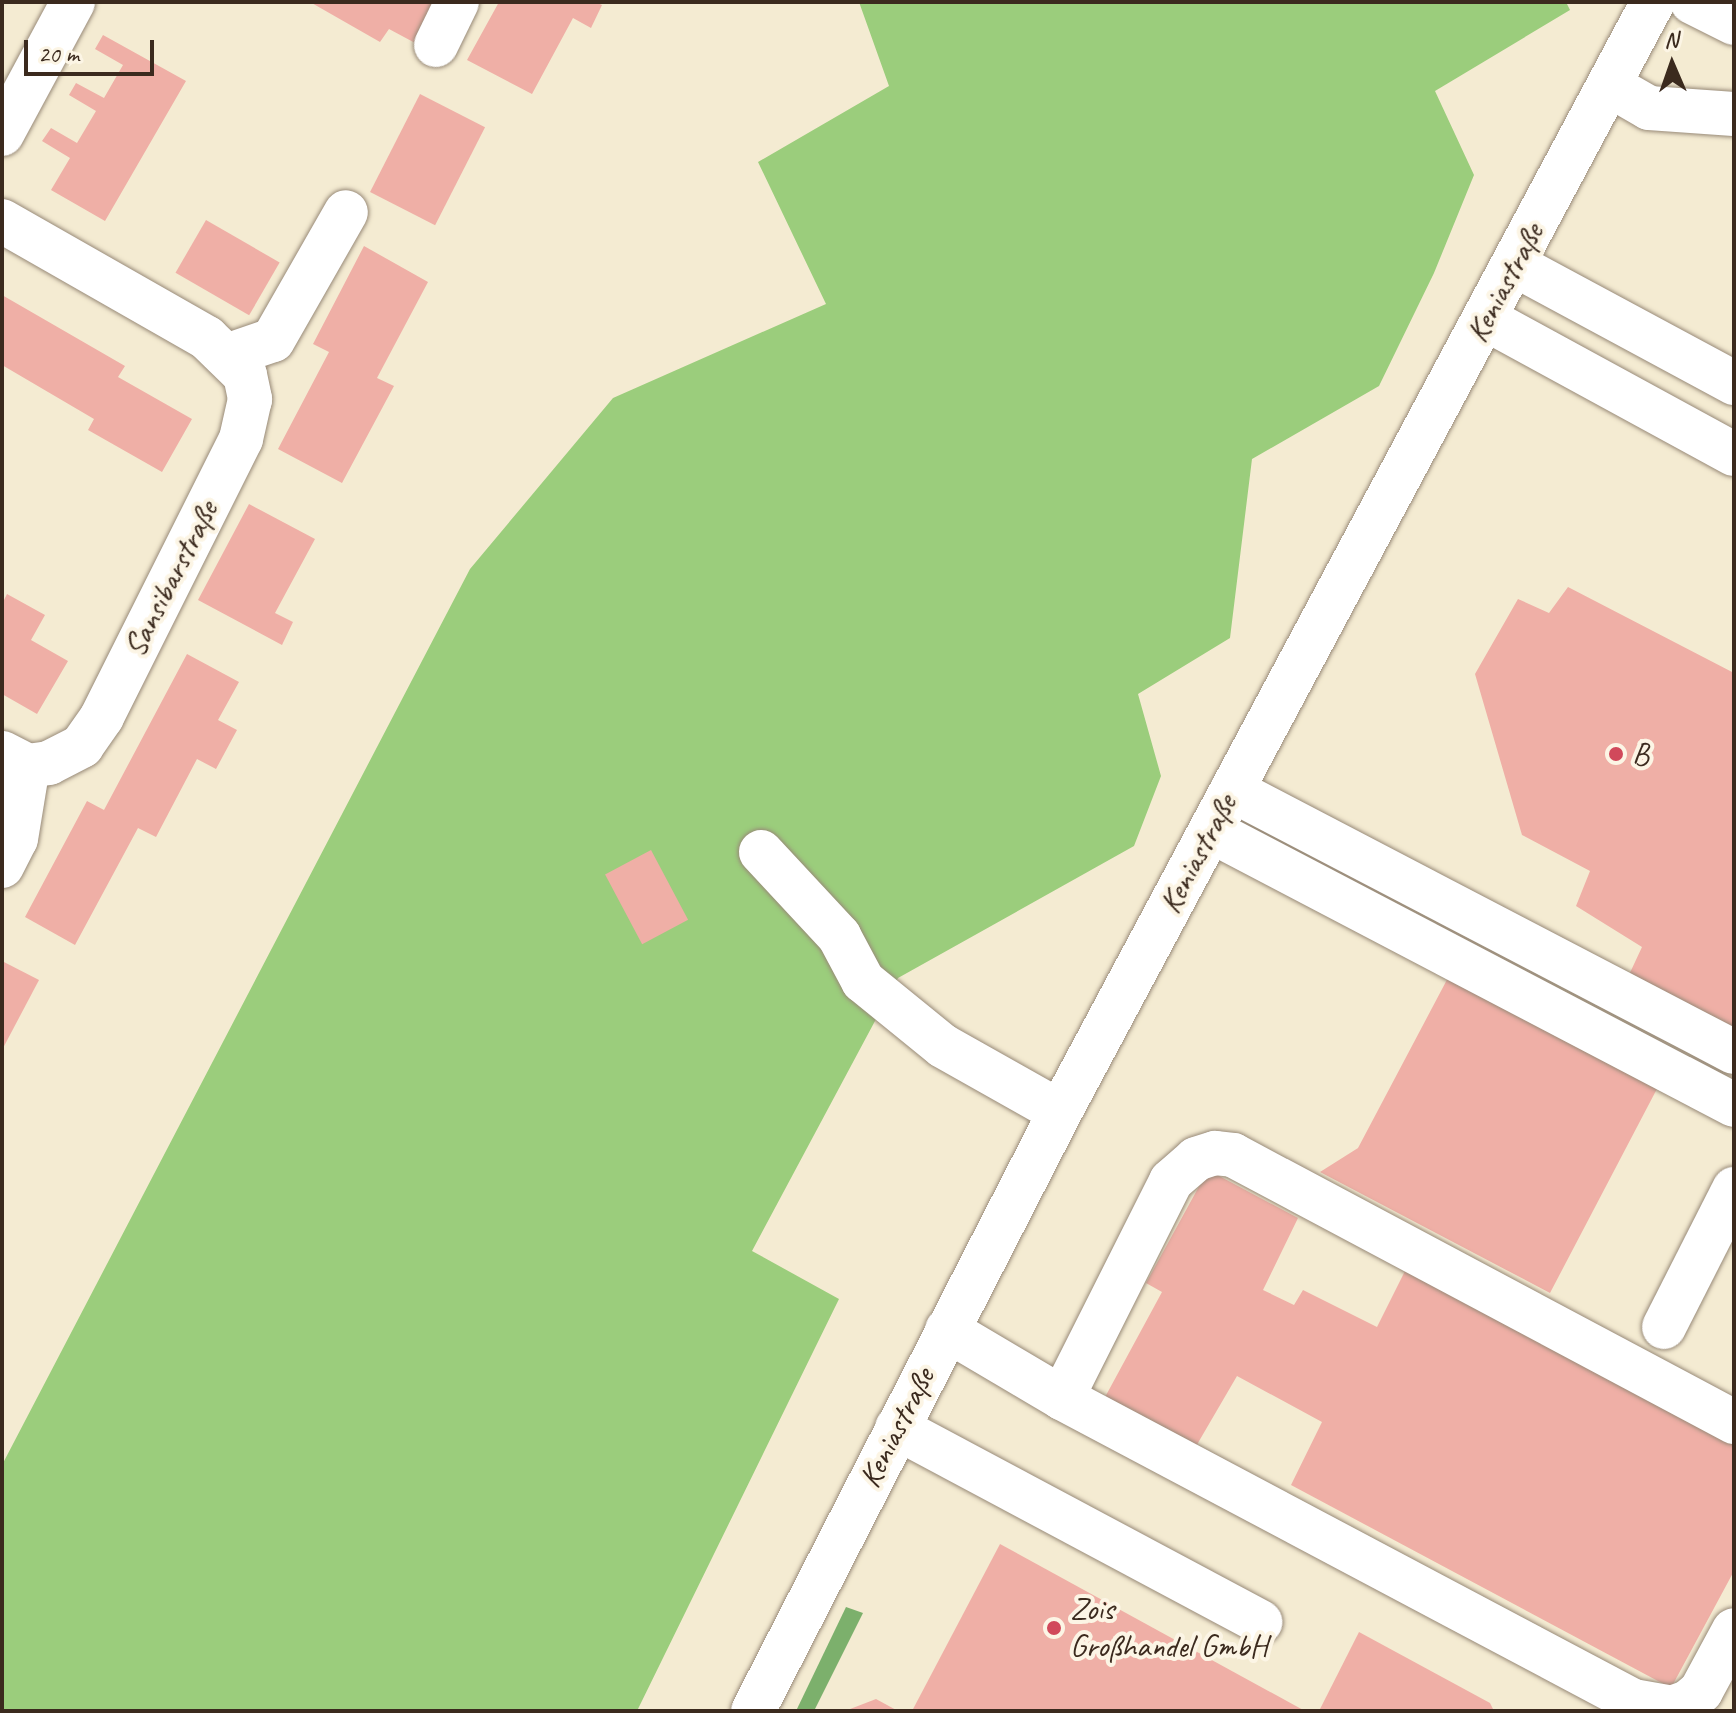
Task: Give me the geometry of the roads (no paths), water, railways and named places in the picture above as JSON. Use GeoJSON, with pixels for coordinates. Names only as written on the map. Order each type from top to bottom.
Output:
{"type":"FeatureCollection","features":[{"type":"Feature","properties":{"kind":"street"},"geometry":{"type":"LineString","coordinates":[[2,134],[73,2]]}},
{"type":"Feature","properties":{"kind":"street"},"geometry":{"type":"LineString","coordinates":[[436,45],[457,2]]}},
{"type":"Feature","properties":{"kind":"street","name":"Keniastraße"},"geometry":{"type":"LineString","coordinates":[[753,1711],[1060,1112],[1653,2]]}},
{"type":"Feature","properties":{"kind":"street"},"geometry":{"type":"LineString","coordinates":[[1692,2],[1734,23]]}},
{"type":"Feature","properties":{"kind":"street"},"geometry":{"type":"LineString","coordinates":[[1609,85],[1649,108],[1734,114]]}},
{"type":"Feature","properties":{"kind":"street"},"geometry":{"type":"LineString","coordinates":[[2,221],[229,355],[273,340],[346,212]]}},
{"type":"Feature","properties":{"kind":"street"},"geometry":{"type":"LineString","coordinates":[[1515,265],[1734,383]]}},
{"type":"Feature","properties":{"kind":"street"},"geometry":{"type":"LineString","coordinates":[[1486,319],[1734,454]]}},
{"type":"Feature","properties":{"kind":"street","name":"Sansibarstraße"},"geometry":{"type":"LineString","coordinates":[[2,866],[16,839],[15,760],[49,763],[82,746],[102,717],[234,453],[250,399],[245,375],[229,355]]}},
{"type":"Feature","properties":{"kind":"street"},"geometry":{"type":"LineString","coordinates":[[1232,790],[1734,1052]]}},
{"type":"Feature","properties":{"kind":"street"},"geometry":{"type":"LineString","coordinates":[[1211,831],[1734,1105]]}},
{"type":"Feature","properties":{"kind":"street"},"geometry":{"type":"LineString","coordinates":[[761,852],[839,936],[863,981],[943,1046],[1060,1112]]}},
{"type":"Feature","properties":{"kind":"street"},"geometry":{"type":"LineString","coordinates":[[1062,1398],[1171,1181],[1196,1159],[1215,1153],[1233,1155],[1734,1422]]}},
{"type":"Feature","properties":{"kind":"street"},"geometry":{"type":"LineString","coordinates":[[1664,1327],[1734,1189]]}},
{"type":"Feature","properties":{"kind":"street"},"geometry":{"type":"LineString","coordinates":[[947,1330],[1062,1398],[1633,1701],[1671,1708],[1688,1702],[1701,1691],[1734,1630]]}},
{"type":"Feature","properties":{"kind":"street"},"geometry":{"type":"LineString","coordinates":[[897,1428],[1260,1622]]}},
{"type":"Feature","properties":{"kind":"place","name":"B"},"geometry":{"type":"Point","coordinates":[1616,754]}},
{"type":"Feature","properties":{"kind":"place","name":"Zois Großhandel GmbH"},"geometry":{"type":"Point","coordinates":[1054,1628]}}]}
